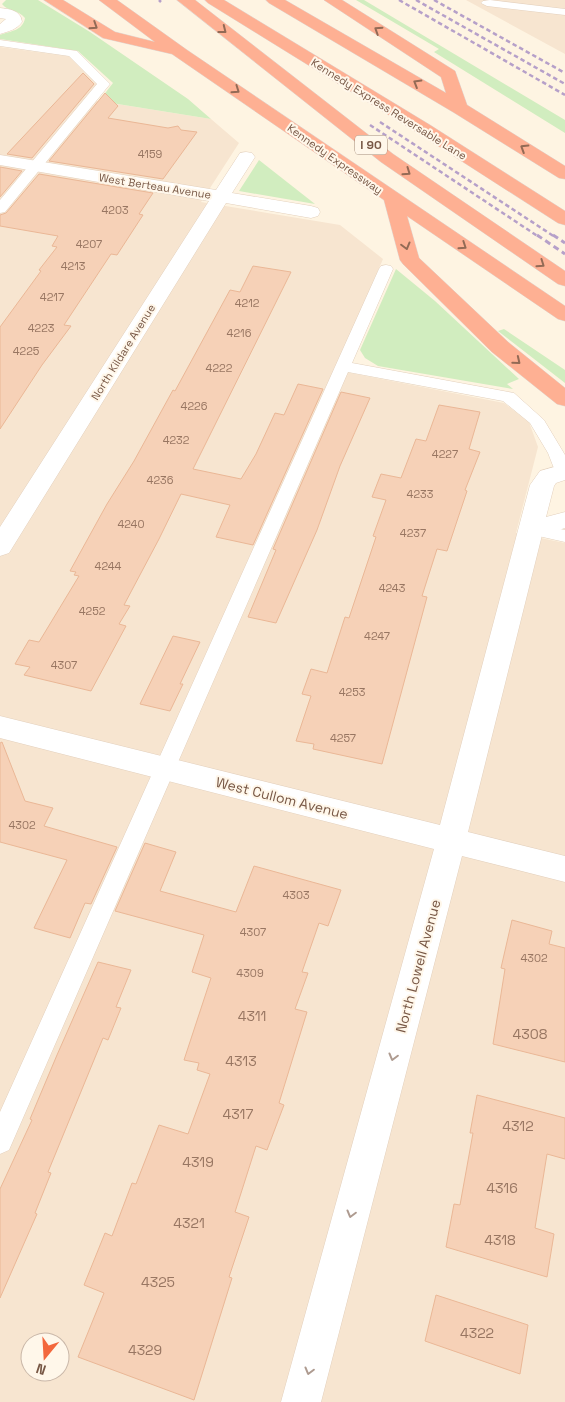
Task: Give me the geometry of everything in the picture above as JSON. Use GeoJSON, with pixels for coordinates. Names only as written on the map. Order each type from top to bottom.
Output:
{"type":"FeatureCollection","features":[{"type":"Feature","properties":{"kind":"highway"},"geometry":{"type":"LineString","coordinates":[[52,0],[108,35],[181,53]]}},
{"type":"Feature","properties":{"kind":"highway","name":"Kennedy Expressway"},"geometry":{"type":"LineString","coordinates":[[108,0],[181,53],[565,315]]}},
{"type":"Feature","properties":{"kind":"highway","name":"I 90"},"geometry":{"type":"LineString","coordinates":[[185,0],[387,158],[565,280]]}},
{"type":"Feature","properties":{"kind":"highway","name":"Kennedy Express Reversable Lane"},"geometry":{"type":"LineString","coordinates":[[213,0],[424,129],[565,219]]}},
{"type":"Feature","properties":{"kind":"highway"},"geometry":{"type":"LineString","coordinates":[[274,0],[459,108],[565,174]]}},
{"type":"Feature","properties":{"kind":"highway"},"geometry":{"type":"LineString","coordinates":[[332,0],[449,75],[459,108]]}},
{"type":"Feature","properties":{"kind":"highway"},"geometry":{"type":"LineString","coordinates":[[393,198],[410,260],[500,347],[565,399]]}},
{"type":"Feature","properties":{"kind":"street"},"geometry":{"type":"LineString","coordinates":[[0,13],[8,14],[14,18],[14,22],[8,28],[0,29]]}},
{"type":"Feature","properties":{"kind":"street","name":"North Kildare Avenue"},"geometry":{"type":"LineString","coordinates":[[0,548],[246,157]]}},
{"type":"Feature","properties":{"kind":"street","name":"West Berteau Avenue"},"geometry":{"type":"LineString","coordinates":[[0,160],[311,212]]}},
{"type":"Feature","properties":{"kind":"street","name":"North Lowell Avenue"},"geometry":{"type":"LineString","coordinates":[[301,1402],[451,841],[542,485],[548,477],[564,472]]}},
{"type":"Feature","properties":{"kind":"street"},"geometry":{"type":"LineString","coordinates":[[531,529],[565,520]]}},
{"type":"Feature","properties":{"kind":"street","name":"West Cullom Avenue"},"geometry":{"type":"LineString","coordinates":[[0,727],[565,869]]}},
{"type":"Feature","properties":{"kind":"lane"},"geometry":{"type":"LineString","coordinates":[[487,3],[565,12]]}},
{"type":"Feature","properties":{"kind":"lane"},"geometry":{"type":"LineString","coordinates":[[0,42],[73,52],[104,84],[0,209]]}},
{"type":"Feature","properties":{"kind":"lane"},"geometry":{"type":"LineString","coordinates":[[0,1141],[386,269]]}},
{"type":"Feature","properties":{"kind":"lane"},"geometry":{"type":"LineString","coordinates":[[343,366],[508,397],[536,420],[556,452],[564,472]]}},
{"type":"Feature","properties":{"kind":"lane"},"geometry":{"type":"LineString","coordinates":[[531,529],[565,536]]}},
{"type":"Feature","properties":{"kind":"shaded area"},"geometry":{"type":"Polygon","coordinates":[[[466,0],[565,0],[565,54],[466,0]]]}},
{"type":"Feature","properties":{"kind":"shaded area"},"geometry":{"type":"Polygon","coordinates":[[[0,47],[73,57],[98,83],[86,99],[211,119],[239,143],[201,202],[340,225],[383,259],[335,370],[504,403],[529,422],[538,447],[516,533],[565,543],[565,1402],[0,1402],[0,47]]]}},
{"type":"Feature","properties":{"kind":"green space"},"geometry":{"type":"Polygon","coordinates":[[[6,0],[38,0],[90,32],[188,99],[211,119],[99,101],[113,83],[78,51],[0,39],[0,35],[22,26],[25,18],[19,13],[4,7],[2,4],[6,0]]]}},
{"type":"Feature","properties":{"kind":"green space"},"geometry":{"type":"Polygon","coordinates":[[[356,0],[364,0],[565,120],[565,133],[434,52],[439,49],[356,0]]]}},
{"type":"Feature","properties":{"kind":"green space"},"geometry":{"type":"Polygon","coordinates":[[[259,160],[315,204],[239,191],[259,160]]]}},
{"type":"Feature","properties":{"kind":"green space"},"geometry":{"type":"Polygon","coordinates":[[[396,269],[435,301],[519,379],[507,384],[513,389],[378,366],[365,358],[360,350],[396,269]]]}},
{"type":"Feature","properties":{"kind":"green space"},"geometry":{"type":"Polygon","coordinates":[[[504,329],[565,370],[565,383],[498,331],[504,329]]]}},
{"type":"Feature","properties":{"kind":"building"},"geometry":{"type":"Polygon","coordinates":[[[83,73],[94,84],[32,158],[7,154],[83,73]]]}},
{"type":"Feature","properties":{"kind":"building"},"geometry":{"type":"Polygon","coordinates":[[[105,93],[118,106],[108,118],[168,128],[178,126],[181,130],[197,132],[163,179],[49,161],[105,93]]]}},
{"type":"Feature","properties":{"kind":"building"},"geometry":{"type":"Polygon","coordinates":[[[0,167],[22,171],[0,197],[0,167]]]}},
{"type":"Feature","properties":{"kind":"building"},"geometry":{"type":"Polygon","coordinates":[[[39,174],[153,193],[139,214],[143,215],[117,255],[111,254],[64,325],[71,326],[42,365],[0,429],[0,327],[57,247],[52,246],[58,236],[0,226],[0,215],[6,213],[39,174]]]}},
{"type":"Feature","properties":{"kind":"building"},"geometry":{"type":"Polygon","coordinates":[[[253,266],[291,272],[193,469],[241,479],[256,454],[275,413],[284,415],[298,384],[323,389],[253,545],[216,537],[230,505],[181,494],[124,605],[130,606],[119,624],[126,626],[91,691],[24,675],[30,667],[15,664],[29,640],[39,642],[79,576],[74,575],[76,572],[70,571],[107,504],[134,461],[173,390],[175,391],[230,290],[240,292],[253,266]]]}},
{"type":"Feature","properties":{"kind":"building"},"geometry":{"type":"Polygon","coordinates":[[[341,392],[370,398],[340,466],[317,530],[276,623],[248,617],[276,550],[273,549],[341,392]]]}},
{"type":"Feature","properties":{"kind":"building"},"geometry":{"type":"Polygon","coordinates":[[[439,405],[480,412],[469,449],[480,452],[465,490],[467,491],[447,551],[437,549],[422,596],[427,597],[382,764],[313,749],[314,744],[296,741],[311,696],[302,694],[311,669],[327,673],[345,617],[349,618],[376,537],[373,536],[386,500],[372,497],[381,474],[401,478],[416,439],[426,441],[439,405]]]}},
{"type":"Feature","properties":{"kind":"building"},"geometry":{"type":"Polygon","coordinates":[[[173,636],[200,642],[180,684],[183,684],[170,711],[140,704],[173,636]]]}},
{"type":"Feature","properties":{"kind":"building"},"geometry":{"type":"Polygon","coordinates":[[[2,742],[25,801],[53,808],[44,826],[117,847],[91,904],[85,903],[70,938],[34,928],[67,860],[0,842],[0,743],[2,742]]]}},
{"type":"Feature","properties":{"kind":"building"},"geometry":{"type":"Polygon","coordinates":[[[145,843],[176,852],[160,891],[236,912],[254,866],[341,890],[328,926],[319,923],[302,972],[308,973],[295,1009],[307,1012],[279,1103],[284,1105],[267,1150],[256,1146],[235,1212],[249,1217],[229,1277],[232,1278],[194,1400],[78,1357],[104,1293],[84,1285],[105,1233],[112,1236],[132,1183],[136,1184],[159,1125],[188,1134],[210,1074],[197,1070],[199,1063],[184,1060],[211,978],[192,972],[204,935],[115,911],[145,843]]]}},
{"type":"Feature","properties":{"kind":"building"},"geometry":{"type":"Polygon","coordinates":[[[512,920],[552,931],[549,944],[565,948],[565,1062],[493,1044],[505,969],[501,968],[512,920]]]}},
{"type":"Feature","properties":{"kind":"building"},"geometry":{"type":"Polygon","coordinates":[[[98,962],[131,970],[116,1007],[121,1008],[108,1040],[103,1038],[48,1172],[51,1173],[35,1213],[37,1214],[0,1298],[0,1189],[32,1120],[30,1119],[98,962]]]}},
{"type":"Feature","properties":{"kind":"building"},"geometry":{"type":"Polygon","coordinates":[[[477,1095],[565,1118],[565,1159],[547,1154],[535,1228],[554,1234],[547,1277],[446,1247],[454,1204],[460,1205],[473,1133],[470,1133],[477,1095]]]}},
{"type":"Feature","properties":{"kind":"building"},"geometry":{"type":"Polygon","coordinates":[[[436,1295],[528,1325],[520,1374],[425,1341],[436,1295]]]}},
{"type":"Feature","properties":{"kind":"railway"},"geometry":{"type":"LineString","coordinates":[[399,0],[565,95]]}},
{"type":"Feature","properties":{"kind":"railway"},"geometry":{"type":"LineString","coordinates":[[416,0],[565,84]]}},
{"type":"Feature","properties":{"kind":"railway"},"geometry":{"type":"LineString","coordinates":[[434,0],[565,73]]}},
{"type":"Feature","properties":{"kind":"railway"},"geometry":{"type":"LineString","coordinates":[[380,122],[555,237]]}},
{"type":"Feature","properties":{"kind":"railway"},"geometry":{"type":"LineString","coordinates":[[370,125],[539,237]]}},
{"type":"Feature","properties":{"kind":"railway"},"geometry":{"type":"LineString","coordinates":[[537,235],[565,254]]}},
{"type":"Feature","properties":{"kind":"railway"},"geometry":{"type":"LineString","coordinates":[[553,235],[565,243]]}}]}
